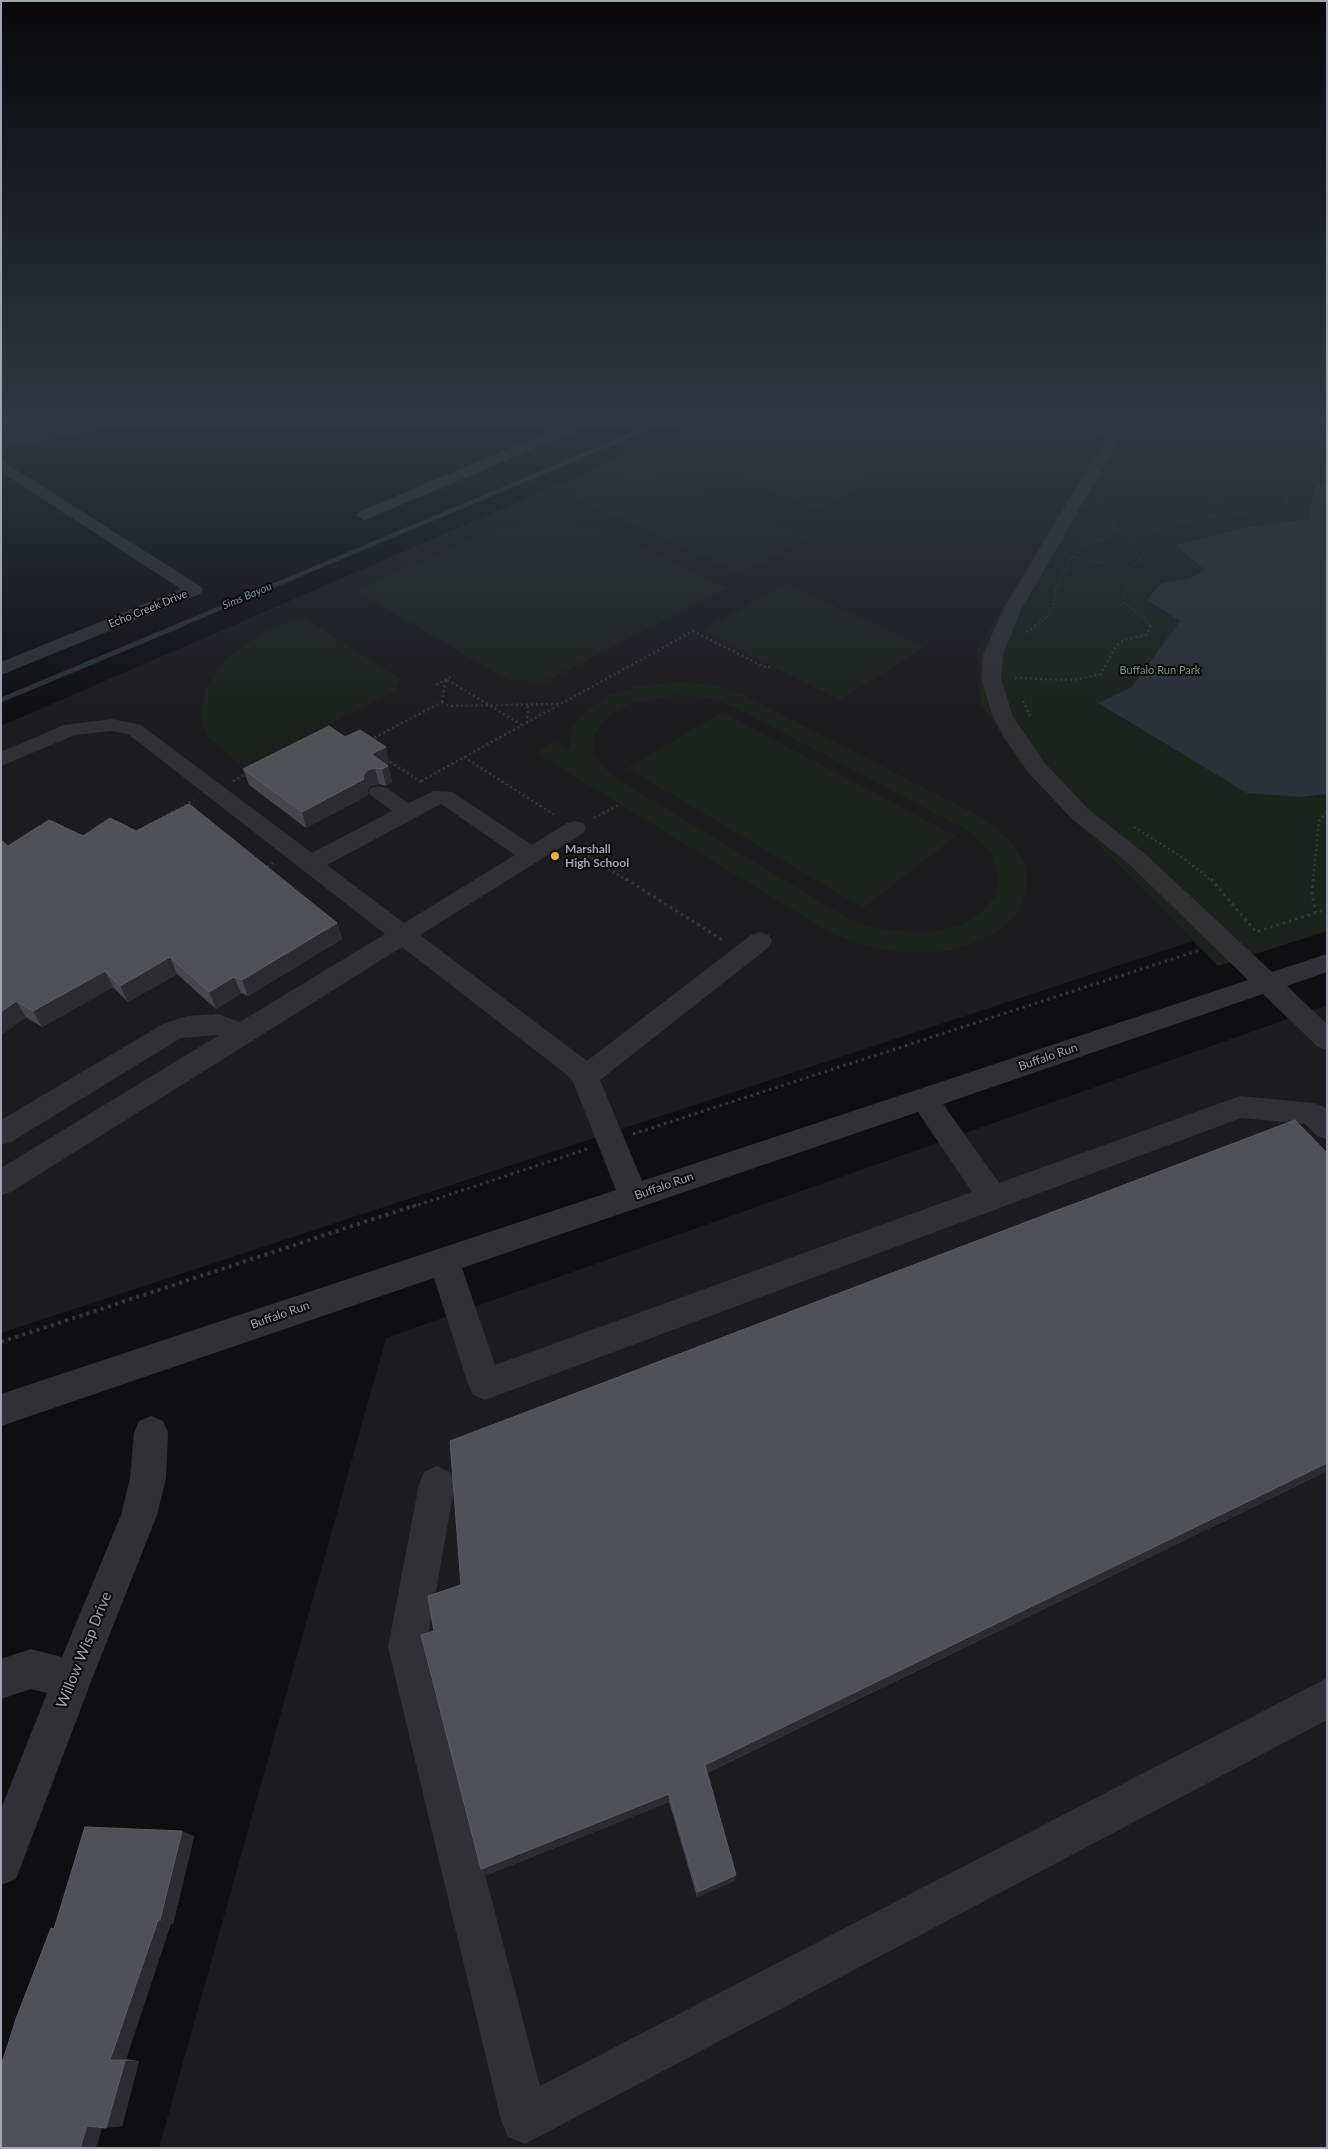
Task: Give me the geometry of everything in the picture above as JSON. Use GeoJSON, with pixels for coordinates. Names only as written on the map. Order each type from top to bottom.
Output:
{"type":"FeatureCollection","features":[{"type":"Feature","properties":{"kind":"street","name":"Echo Creek Drive"},"geometry":{"type":"LineString","coordinates":[[1,669],[194,590],[91,523]]}},
{"type":"Feature","properties":{"kind":"street"},"geometry":{"type":"LineString","coordinates":[[1063,523],[1012,610],[993,655],[991,678],[1003,717],[1014,737],[1036,767],[1080,814],[1136,858],[1327,1040]]}},
{"type":"Feature","properties":{"kind":"street"},"geometry":{"type":"LineString","coordinates":[[1,760],[72,729],[112,725],[134,729],[577,1068],[585,1077],[633,1196]]}},
{"type":"Feature","properties":{"kind":"street"},"geometry":{"type":"LineString","coordinates":[[302,858],[391,801],[427,790],[454,802],[531,855]]}},
{"type":"Feature","properties":{"kind":"street"},"geometry":{"type":"LineString","coordinates":[[1,1182],[567,833]]}},
{"type":"Feature","properties":{"kind":"street"},"geometry":{"type":"LineString","coordinates":[[585,1077],[751,947]]}},
{"type":"Feature","properties":{"kind":"street","name":"Buffalo Run"},"geometry":{"type":"LineString","coordinates":[[1,1410],[1327,963]]}},
{"type":"Feature","properties":{"kind":"street"},"geometry":{"type":"LineString","coordinates":[[1,1134],[172,1031],[187,1026],[218,1024],[241,1033]]}},
{"type":"Feature","properties":{"kind":"street"},"geometry":{"type":"LineString","coordinates":[[924,1099],[993,1198]]}},
{"type":"Feature","properties":{"kind":"street"},"geometry":{"type":"LineString","coordinates":[[444,1260],[485,1384],[1240,1108],[1313,1114],[1327,1128]]}},
{"type":"Feature","properties":{"kind":"street","name":"Willow Wisp Drive"},"geometry":{"type":"LineString","coordinates":[[1,1864],[72,1679],[139,1515],[148,1478],[150,1433]]}},
{"type":"Feature","properties":{"kind":"street"},"geometry":{"type":"LineString","coordinates":[[437,1484],[406,1647],[525,2120],[1327,1698]]}},
{"type":"Feature","properties":{"kind":"street"},"geometry":{"type":"LineString","coordinates":[[1,1678],[31,1669],[72,1679]]}},
{"type":"Feature","properties":{"kind":"path"},"geometry":{"type":"LineString","coordinates":[[1021,638],[1046,618],[1054,607],[1055,590],[1079,545],[1106,538],[1113,530],[1113,523]]}},
{"type":"Feature","properties":{"kind":"path"},"geometry":{"type":"LineString","coordinates":[[1135,564],[1140,558],[1130,544],[1130,538],[1135,534],[1177,523]]}},
{"type":"Feature","properties":{"kind":"path"},"geometry":{"type":"LineString","coordinates":[[1047,551],[1108,565]]}},
{"type":"Feature","properties":{"kind":"path"},"geometry":{"type":"LineString","coordinates":[[1015,678],[1074,680],[1101,674],[1116,646],[1124,640],[1146,635],[1150,629],[1150,623],[1124,603],[1123,596],[1128,582]]}},
{"type":"Feature","properties":{"kind":"path"},"geometry":{"type":"LineString","coordinates":[[391,801],[427,790],[464,757],[693,631],[767,668],[770,666]]}},
{"type":"Feature","properties":{"kind":"path"},"geometry":{"type":"LineString","coordinates":[[1015,669],[1017,686]]}},
{"type":"Feature","properties":{"kind":"path"},"geometry":{"type":"LineString","coordinates":[[436,685],[454,675]]}},
{"type":"Feature","properties":{"kind":"path"},"geometry":{"type":"LineString","coordinates":[[442,702],[446,679]]}},
{"type":"Feature","properties":{"kind":"path"},"geometry":{"type":"LineString","coordinates":[[446,679],[522,725]]}},
{"type":"Feature","properties":{"kind":"path"},"geometry":{"type":"LineString","coordinates":[[1019,694],[1034,722]]}},
{"type":"Feature","properties":{"kind":"path"},"geometry":{"type":"LineString","coordinates":[[442,702],[449,706],[560,704]]}},
{"type":"Feature","properties":{"kind":"path"},"geometry":{"type":"LineString","coordinates":[[363,743],[442,702]]}},
{"type":"Feature","properties":{"kind":"path"},"geometry":{"type":"LineString","coordinates":[[527,723],[528,705]]}},
{"type":"Feature","properties":{"kind":"path"},"geometry":{"type":"LineString","coordinates":[[380,754],[427,790]]}},
{"type":"Feature","properties":{"kind":"path"},"geometry":{"type":"LineString","coordinates":[[464,757],[567,833],[751,947]]}},
{"type":"Feature","properties":{"kind":"path"},"geometry":{"type":"LineString","coordinates":[[140,829],[256,769]]}},
{"type":"Feature","properties":{"kind":"path"},"geometry":{"type":"LineString","coordinates":[[567,833],[620,804]]}},
{"type":"Feature","properties":{"kind":"path"},"geometry":{"type":"LineString","coordinates":[[1316,912],[1312,895],[1319,821],[1327,812]]}},
{"type":"Feature","properties":{"kind":"path"},"geometry":{"type":"LineString","coordinates":[[1128,824],[1183,858],[1210,878],[1256,932],[1327,909]]}},
{"type":"Feature","properties":{"kind":"path"},"geometry":{"type":"LineString","coordinates":[[258,871],[302,858]]}},
{"type":"Feature","properties":{"kind":"shaded area","name":"Marshall High School"},"geometry":{"type":"Polygon","coordinates":[[[469,523],[1052,523],[977,650],[1024,770],[1193,941],[1,1333],[1,726],[469,523]]]}},
{"type":"Feature","properties":{"kind":"shaded area"},"geometry":{"type":"Polygon","coordinates":[[[1276,523],[1327,523],[1327,794],[1301,797],[1247,793],[1098,703],[1132,687],[1180,621],[1147,600],[1161,583],[1190,578],[1205,570],[1175,545],[1248,527],[1276,523]]]}},
{"type":"Feature","properties":{"kind":"shaded area"},"geometry":{"type":"Polygon","coordinates":[[[1327,1005],[1327,2148],[159,2148],[386,1338],[1327,1005]]]}},
{"type":"Feature","properties":{"kind":"green space"},"geometry":{"type":"Polygon","coordinates":[[[524,523],[575,523],[597,527],[727,588],[547,681],[508,680],[356,591],[496,528],[524,523]]]}},
{"type":"Feature","properties":{"kind":"green space"},"geometry":{"type":"Polygon","coordinates":[[[631,523],[778,523],[811,537],[739,573],[631,523]]]}},
{"type":"Feature","properties":{"kind":"green space","name":"Buffalo Run Park"},"geometry":{"type":"Polygon","coordinates":[[[1052,523],[1327,523],[1327,931],[1218,966],[1024,770],[981,704],[977,650],[1052,523]]]}},
{"type":"Feature","properties":{"kind":"green space"},"geometry":{"type":"Polygon","coordinates":[[[786,584],[925,647],[840,700],[700,631],[786,584]]]}},
{"type":"Feature","properties":{"kind":"green space"},"geometry":{"type":"Polygon","coordinates":[[[303,617],[400,679],[396,691],[242,766],[208,737],[203,728],[200,715],[206,689],[220,666],[232,654],[264,632],[303,617]]]}},
{"type":"Feature","properties":{"kind":"green space"},"geometry":{"type":"Polygon","coordinates":[[[680,682],[713,685],[742,694],[983,818],[1010,840],[1023,861],[1027,875],[1027,888],[1018,913],[996,933],[953,951],[903,953],[861,945],[829,932],[536,753],[554,742],[570,750],[572,728],[588,709],[610,695],[638,686],[680,682]],[[677,695],[631,704],[610,715],[601,725],[595,734],[593,743],[594,755],[611,775],[847,918],[874,928],[921,933],[961,925],[978,915],[994,898],[999,879],[996,866],[991,853],[972,833],[734,707],[710,698],[677,695]]]}},
{"type":"Feature","properties":{"kind":"green space"},"geometry":{"type":"Polygon","coordinates":[[[722,712],[956,836],[863,908],[627,768],[722,712]]]}},
{"type":"Feature","properties":{"kind":"building"},"geometry":{"type":"Polygon","coordinates":[[[329,726],[345,737],[360,730],[386,747],[371,754],[388,766],[382,769],[367,770],[363,776],[364,779],[302,812],[243,769],[329,726]]]}},
{"type":"Feature","properties":{"kind":"building"},"geometry":{"type":"Polygon","coordinates":[[[189,804],[337,923],[242,980],[234,977],[209,992],[170,957],[120,986],[105,971],[33,1011],[16,1001],[1,1012],[1,840],[8,846],[49,820],[83,836],[110,818],[136,831],[189,804]]]}},
{"type":"Feature","properties":{"kind":"building"},"geometry":{"type":"Polygon","coordinates":[[[1295,1120],[1327,1153],[1327,1463],[705,1765],[736,1875],[698,1892],[669,1794],[481,1869],[421,1635],[434,1631],[428,1596],[461,1585],[450,1441],[1295,1120]]]}},
{"type":"Feature","properties":{"kind":"building"},"geometry":{"type":"Polygon","coordinates":[[[85,1827],[182,1831],[160,1920],[158,1920],[110,2060],[125,2061],[106,2128],[87,2126],[80,2148],[1,2148],[1,2066],[16,2019],[51,1928],[54,1929],[85,1827]]]}},
{"type":"Feature","properties":{"kind":"waterway","name":"Sims Bayou"},"geometry":{"type":"LineString","coordinates":[[180,625],[422,523]]}},
{"type":"Feature","properties":{"kind":"waterway","name":"Sims Bayou"},"geometry":{"type":"LineString","coordinates":[[1,700],[183,624]]}},
{"type":"Feature","properties":{"kind":"place","name":"Marshall High School"},"geometry":{"type":"Point","coordinates":[555,856]}}]}
